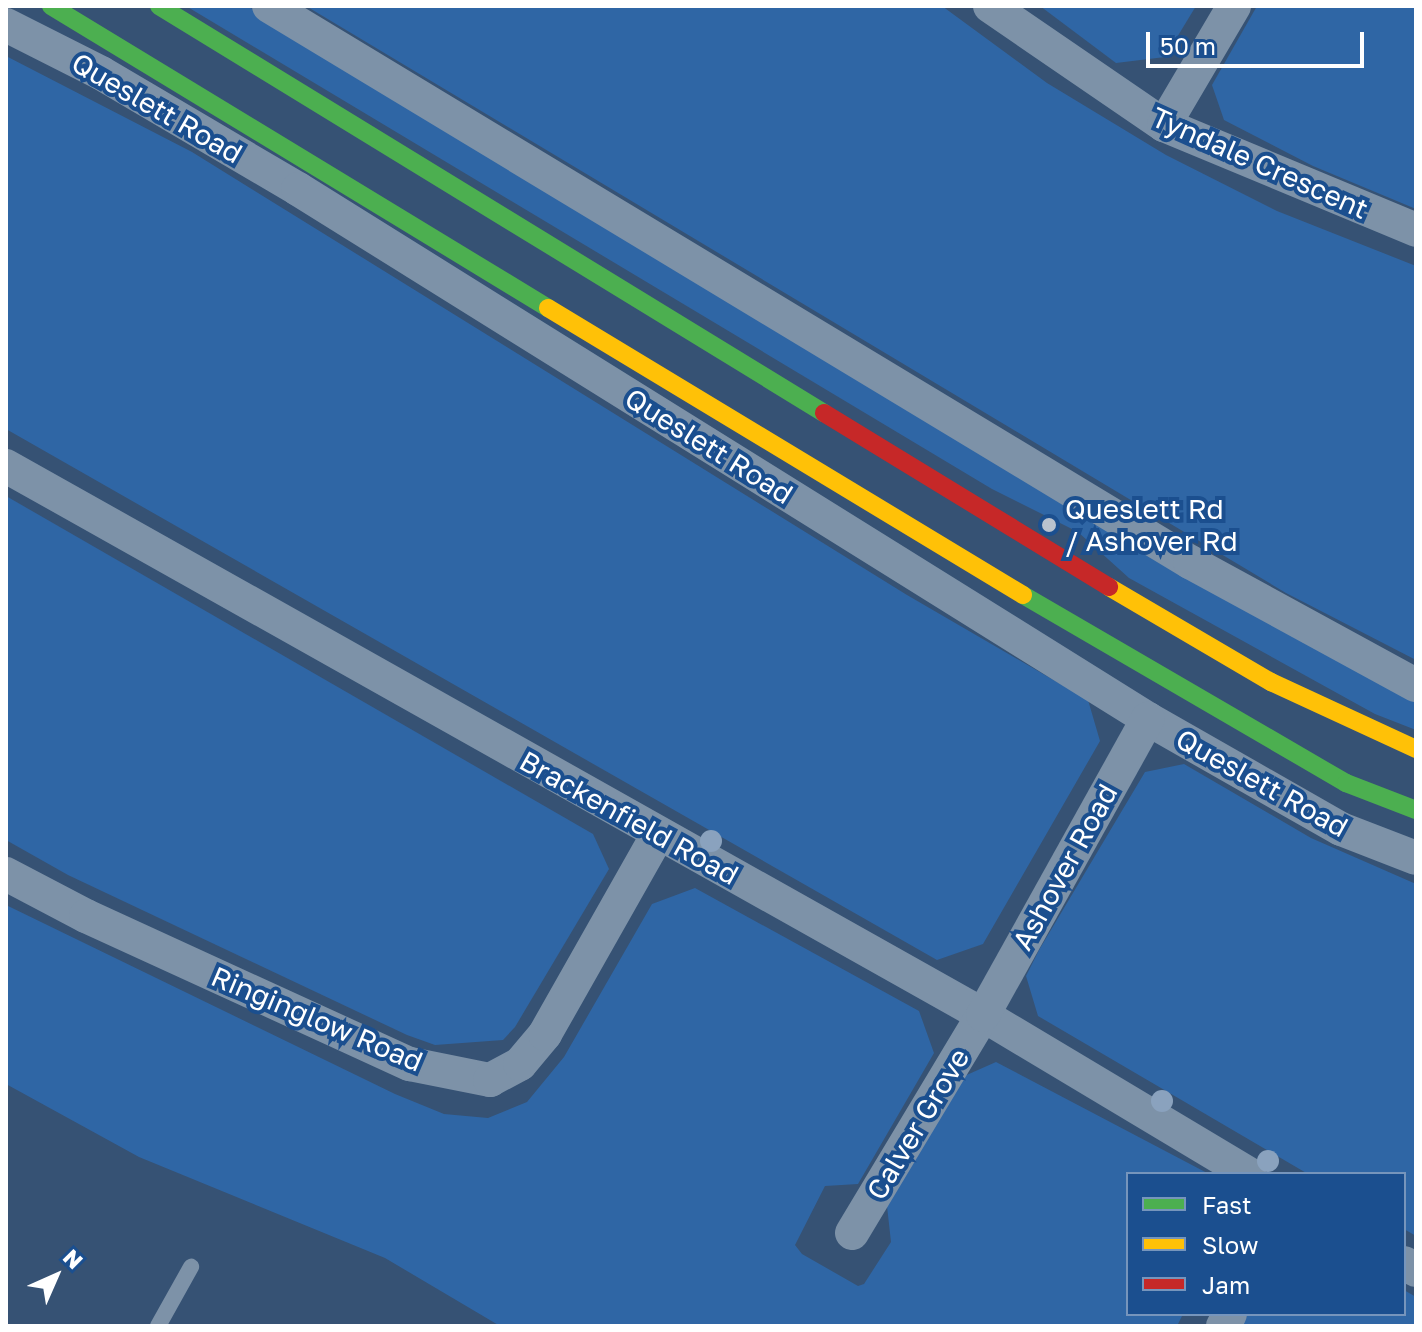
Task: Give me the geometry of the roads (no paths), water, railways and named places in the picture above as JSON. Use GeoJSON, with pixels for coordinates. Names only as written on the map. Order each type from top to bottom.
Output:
{"type":"FeatureCollection","features":[{"type":"Feature","properties":{"kind":"highway","name":"Queslett Road"},"geometry":{"type":"LineString","coordinates":[[51,6],[1141,667],[1346,783],[1416,810]]}},
{"type":"Feature","properties":{"kind":"highway"},"geometry":{"type":"LineString","coordinates":[[159,6],[1174,627],[1271,682],[1416,749]]}},
{"type":"Feature","properties":{"kind":"street"},"geometry":{"type":"LineString","coordinates":[[269,6],[1190,562],[1416,685]]}},
{"type":"Feature","properties":{"kind":"street","name":"Tyndale Crescent"},"geometry":{"type":"LineString","coordinates":[[990,6],[1164,125],[1416,230]]}},
{"type":"Feature","properties":{"kind":"street"},"geometry":{"type":"LineString","coordinates":[[1164,125],[1234,6]]}},
{"type":"Feature","properties":{"kind":"street","name":"Queslett Road"},"geometry":{"type":"LineString","coordinates":[[6,25],[101,73],[298,189],[1148,719],[1341,829],[1416,858]]}},
{"type":"Feature","properties":{"kind":"street","name":"Brackenfield Road"},"geometry":{"type":"LineString","coordinates":[[6,466],[983,1015],[1246,1172]]}},
{"type":"Feature","properties":{"kind":"street","name":"Ashover Road"},"geometry":{"type":"LineString","coordinates":[[983,1015],[1148,719]]}},
{"type":"Feature","properties":{"kind":"street","name":"Ringinglow Road"},"geometry":{"type":"LineString","coordinates":[[6,874],[86,916],[410,1064],[490,1080],[520,1064],[545,1034],[658,834]]}},
{"type":"Feature","properties":{"kind":"street","name":"Calver Grove"},"geometry":{"type":"LineString","coordinates":[[852,1233],[983,1015]]}},
{"type":"Feature","properties":{"kind":"lane"},"geometry":{"type":"LineString","coordinates":[[158,1326],[191,1267]]}},
{"type":"Feature","properties":{"kind":"place","name":"Queslett Rd / Ashover Rd"},"geometry":{"type":"Point","coordinates":[1049,525]}}]}
